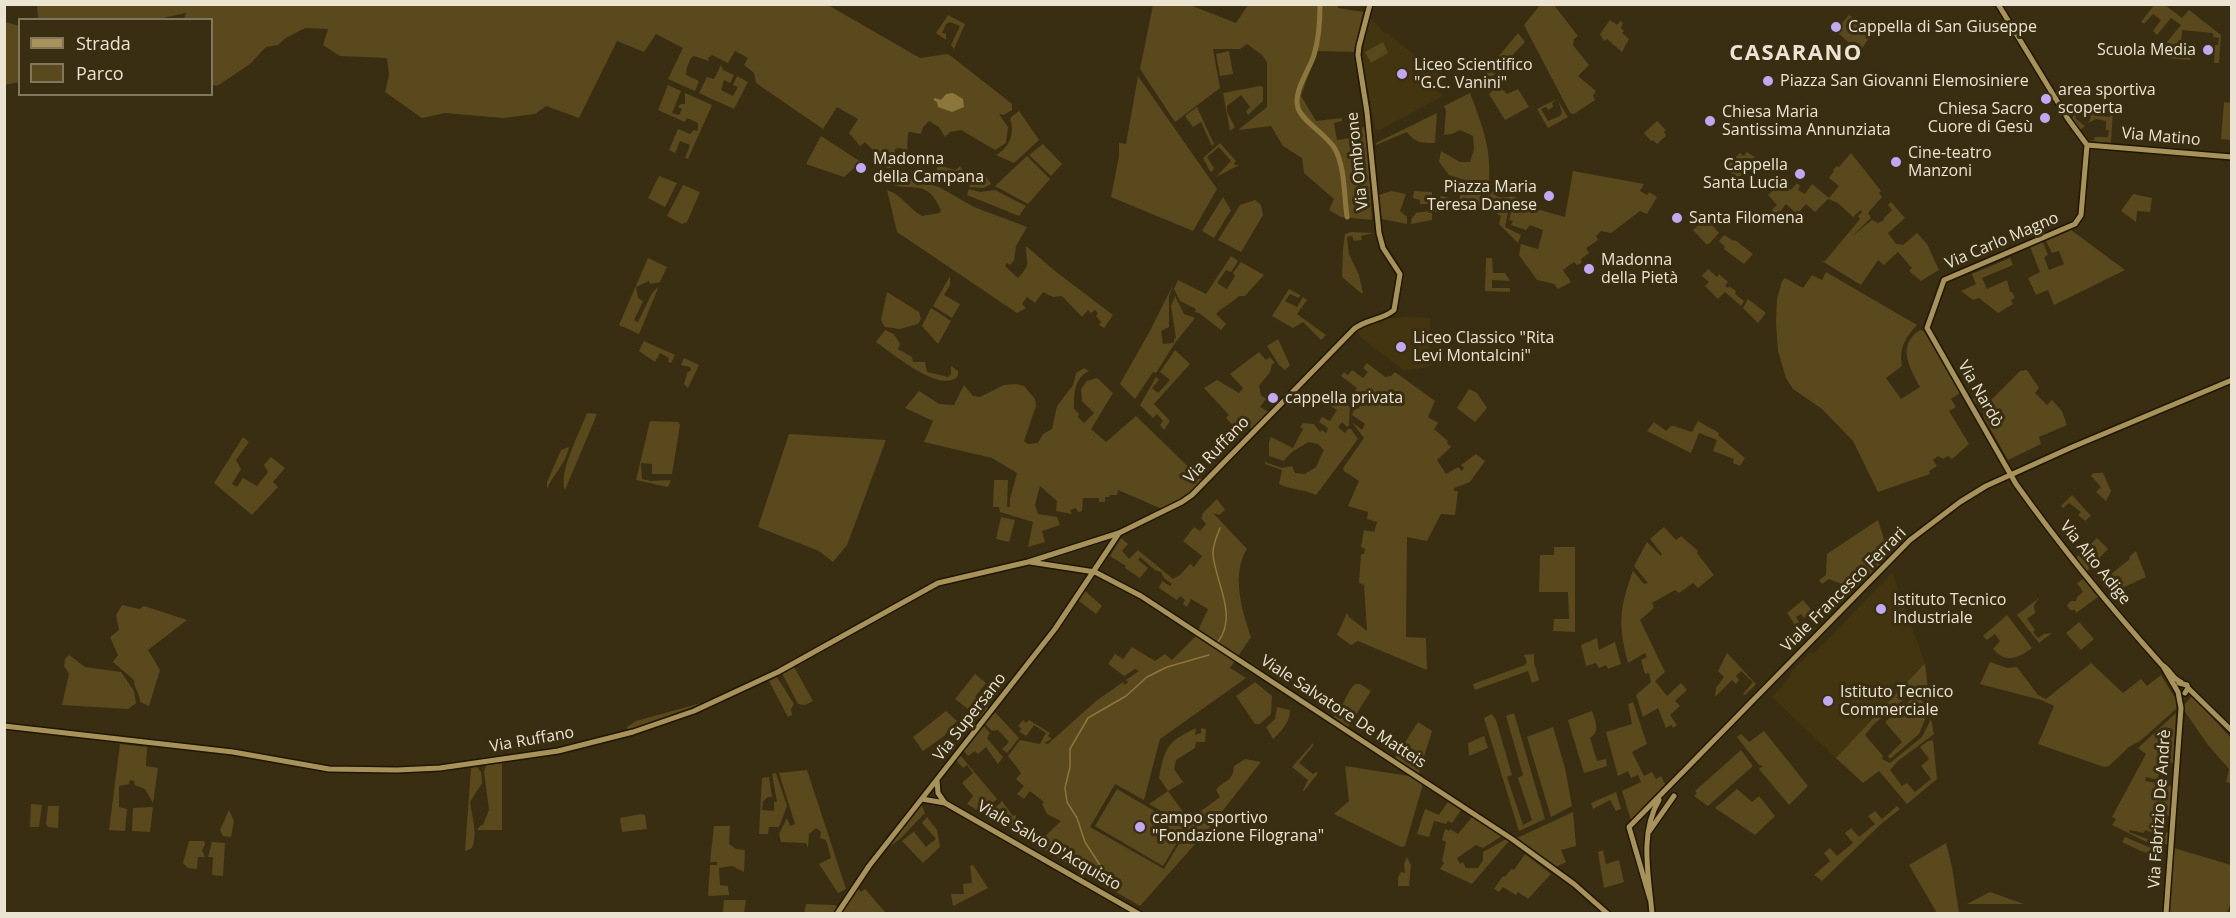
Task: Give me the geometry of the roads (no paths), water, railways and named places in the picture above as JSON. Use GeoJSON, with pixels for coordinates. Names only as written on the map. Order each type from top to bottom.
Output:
{"type":"FeatureCollection","features":[{"type":"Feature","properties":{"kind":"street","name":"Via Ombrone"},"geometry":{"type":"LineString","coordinates":[[1370,4],[1362,30],[1358,55],[1367,112],[1378,227],[1383,248],[1400,274],[1394,310]]}},
{"type":"Feature","properties":{"kind":"street"},"geometry":{"type":"LineString","coordinates":[[1998,4],[2068,119],[2087,145]]}},
{"type":"Feature","properties":{"kind":"street","name":"Via Matino"},"geometry":{"type":"LineString","coordinates":[[2087,145],[2232,157]]}},
{"type":"Feature","properties":{"kind":"street","name":"Via Carlo Magno"},"geometry":{"type":"LineString","coordinates":[[1927,328],[1944,280],[2075,224],[2081,215],[2087,145]]}},
{"type":"Feature","properties":{"kind":"street","name":"Via Ruffano"},"geometry":{"type":"LineString","coordinates":[[4,726],[233,752],[329,769],[398,770],[440,768],[539,755],[633,732],[694,711],[778,672],[938,583],[1028,562],[1119,533],[1182,502],[1192,495],[1354,329],[1370,319],[1389,315],[1394,310]]}},
{"type":"Feature","properties":{"kind":"street","name":"Via Nardò"},"geometry":{"type":"LineString","coordinates":[[1927,328],[2011,475]]}},
{"type":"Feature","properties":{"kind":"street","name":"Viale Francesco Ferrari"},"geometry":{"type":"LineString","coordinates":[[1637,856],[1629,827],[1910,540],[1960,502],[2011,475],[2232,380]]}},
{"type":"Feature","properties":{"kind":"street","name":"Via Alto Adige"},"geometry":{"type":"LineString","coordinates":[[2011,475],[2084,574],[2163,665],[2182,691],[2197,696],[2232,731]]}},
{"type":"Feature","properties":{"kind":"street","name":"Via Supersano"},"geometry":{"type":"LineString","coordinates":[[837,914],[862,874],[1020,675],[1095,572],[1119,533]]}},
{"type":"Feature","properties":{"kind":"street"},"geometry":{"type":"LineString","coordinates":[[1058,565],[1060,552]]}},
{"type":"Feature","properties":{"kind":"street","name":"Via Ruffano"},"geometry":{"type":"LineString","coordinates":[[1028,562],[1049,564]]}},
{"type":"Feature","properties":{"kind":"street","name":"Viale Salvatore De Matteis"},"geometry":{"type":"LineString","coordinates":[[1049,564],[1095,572],[1141,596],[1512,838],[1574,884],[1608,914]]}},
{"type":"Feature","properties":{"kind":"street","name":"Via Alto Adige"},"geometry":{"type":"LineString","coordinates":[[2163,665],[2168,668],[2176,681],[2186,683],[2182,691]]}},
{"type":"Feature","properties":{"kind":"street"},"geometry":{"type":"LineString","coordinates":[[2181,682],[2182,691]]}},
{"type":"Feature","properties":{"kind":"street","name":"Via Fabrizio De Andrè"},"geometry":{"type":"LineString","coordinates":[[2166,914],[2182,691]]}},
{"type":"Feature","properties":{"kind":"street"},"geometry":{"type":"LineString","coordinates":[[937,780],[938,793],[945,803]]}},
{"type":"Feature","properties":{"kind":"street","name":"Viale Francesco Ferrari"},"geometry":{"type":"LineString","coordinates":[[1648,831],[1657,804],[1669,786]]}},
{"type":"Feature","properties":{"kind":"street"},"geometry":{"type":"LineString","coordinates":[[1652,914],[1647,854],[1648,831],[1674,796]]}},
{"type":"Feature","properties":{"kind":"street","name":"Viale Salvo D'Acquisto"},"geometry":{"type":"LineString","coordinates":[[922,799],[945,803],[1139,914]]}},
{"type":"Feature","properties":{"kind":"street"},"geometry":{"type":"LineString","coordinates":[[1637,819],[1648,831]]}},
{"type":"Feature","properties":{"kind":"street"},"geometry":{"type":"LineString","coordinates":[[1647,854],[1637,856],[1650,899]]}},
{"type":"Feature","properties":{"kind":"waterway"},"geometry":{"type":"LineString","coordinates":[[1320,4],[1316,49],[1297,101],[1300,113],[1335,149],[1342,173],[1347,217]]}},
{"type":"Feature","properties":{"kind":"waterway"},"geometry":{"type":"LineString","coordinates":[[1218,642],[1224,632],[1226,621],[1224,599],[1213,555],[1220,528]]}},
{"type":"Feature","properties":{"kind":"waterway"},"geometry":{"type":"LineString","coordinates":[[1109,886],[1107,876],[1085,842],[1077,818],[1067,802],[1065,788],[1070,767],[1070,749],[1088,718],[1126,696],[1147,677],[1167,667],[1209,655]]}},
{"type":"Feature","properties":{"kind":"place","name":"Cappella di San Giuseppe"},"geometry":{"type":"Point","coordinates":[1836,27]}},
{"type":"Feature","properties":{"kind":"place","name":"Scuola Media"},"geometry":{"type":"Point","coordinates":[2208,50]}},
{"type":"Feature","properties":{"kind":"place","name":"Liceo Scientifico \"G.C. Vanini\""},"geometry":{"type":"Point","coordinates":[1402,74]}},
{"type":"Feature","properties":{"kind":"place","name":"Piazza San Giovanni Elemosiniere"},"geometry":{"type":"Point","coordinates":[1768,81]}},
{"type":"Feature","properties":{"kind":"place","name":"area sportiva scoperta"},"geometry":{"type":"Point","coordinates":[2046,99]}},
{"type":"Feature","properties":{"kind":"place","name":"Chiesa Sacro Cuore di Gesù"},"geometry":{"type":"Point","coordinates":[2045,118]}},
{"type":"Feature","properties":{"kind":"place","name":"Chiesa Maria Santissima Annunziata"},"geometry":{"type":"Point","coordinates":[1710,121]}},
{"type":"Feature","properties":{"kind":"place","name":"Cine-teatro Manzoni"},"geometry":{"type":"Point","coordinates":[1896,162]}},
{"type":"Feature","properties":{"kind":"place","name":"Madonna della Campana"},"geometry":{"type":"Point","coordinates":[861,168]}},
{"type":"Feature","properties":{"kind":"place","name":"Cappella Santa Lucia"},"geometry":{"type":"Point","coordinates":[1800,174]}},
{"type":"Feature","properties":{"kind":"place","name":"Piazza Maria Teresa Danese"},"geometry":{"type":"Point","coordinates":[1549,196]}},
{"type":"Feature","properties":{"kind":"place","name":"Santa Filomena"},"geometry":{"type":"Point","coordinates":[1677,218]}},
{"type":"Feature","properties":{"kind":"place","name":"Madonna della Pietà"},"geometry":{"type":"Point","coordinates":[1589,269]}},
{"type":"Feature","properties":{"kind":"place","name":"Liceo Classico \"Rita Levi Montalcini\""},"geometry":{"type":"Point","coordinates":[1401,347]}},
{"type":"Feature","properties":{"kind":"place","name":"cappella privata"},"geometry":{"type":"Point","coordinates":[1273,398]}},
{"type":"Feature","properties":{"kind":"place","name":"Istituto Tecnico Industriale"},"geometry":{"type":"Point","coordinates":[1881,609]}},
{"type":"Feature","properties":{"kind":"place","name":"Istituto Tecnico Commerciale"},"geometry":{"type":"Point","coordinates":[1828,701]}},
{"type":"Feature","properties":{"kind":"place","name":"campo sportivo \"Fondazione Filograna\""},"geometry":{"type":"Point","coordinates":[1140,827]}},
{"type":"Feature","properties":{"kind":"district","name":"CASARANO"},"geometry":{"type":"Point","coordinates":[1796,54]}}]}
